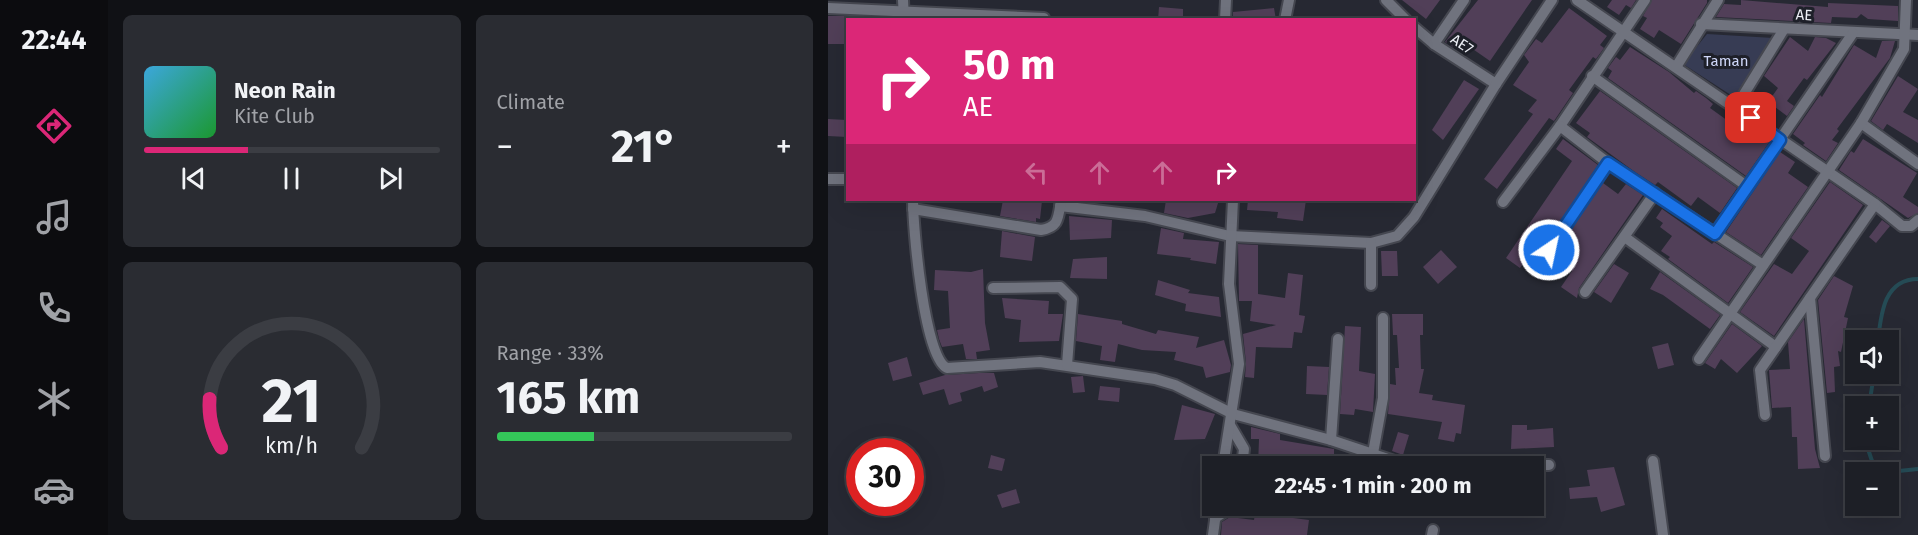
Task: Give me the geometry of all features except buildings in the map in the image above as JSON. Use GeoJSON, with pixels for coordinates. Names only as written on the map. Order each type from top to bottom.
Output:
{"type":"FeatureCollection","features":[{"type":"Feature","properties":{"kind":"street"},"geometry":{"type":"LineString","coordinates":[[1225,18],[1226,0]]}},
{"type":"Feature","properties":{"kind":"street"},"geometry":{"type":"LineString","coordinates":[[1285,18],[1289,0]]}},
{"type":"Feature","properties":{"kind":"street"},"geometry":{"type":"LineString","coordinates":[[1385,0],[1404,18]]}},
{"type":"Feature","properties":{"kind":"street"},"geometry":{"type":"LineString","coordinates":[[1434,44],[1464,0]]}},
{"type":"Feature","properties":{"kind":"street"},"geometry":{"type":"LineString","coordinates":[[1549,465],[1415,466],[1398,464],[1373,453],[1331,440],[1231,419],[1175,385],[1040,362],[957,369],[942,366],[935,353],[919,279],[913,204],[1041,230],[1051,228],[1058,223],[1061,203],[1145,216],[1230,236],[1371,243],[1397,236],[1407,228],[1496,84],[1552,0]]}},
{"type":"Feature","properties":{"kind":"street"},"geometry":{"type":"LineString","coordinates":[[1576,0],[1736,107],[1780,140],[1875,204],[1902,226],[1911,226],[1918,220]]}},
{"type":"Feature","properties":{"kind":"street"},"geometry":{"type":"LineString","coordinates":[[1503,202],[1560,126],[1645,0]]}},
{"type":"Feature","properties":{"kind":"street"},"geometry":{"type":"LineString","coordinates":[[1676,67],[1718,0]]}},
{"type":"Feature","properties":{"kind":"street"},"geometry":{"type":"LineString","coordinates":[[1699,359],[1861,123],[1904,49],[1906,0]]}},
{"type":"Feature","properties":{"kind":"street"},"geometry":{"type":"LineString","coordinates":[[830,5],[1044,18]]}},
{"type":"Feature","properties":{"kind":"street","name":"AE"},"geometry":{"type":"LineString","coordinates":[[1701,24],[1918,35]]}},
{"type":"Feature","properties":{"kind":"street","name":"AE7"},"geometry":{"type":"LineString","coordinates":[[1416,29],[1434,44],[1496,84]]}},
{"type":"Feature","properties":{"kind":"street"},"geometry":{"type":"LineString","coordinates":[[1736,107],[1784,29]]}},
{"type":"Feature","properties":{"kind":"street"},"geometry":{"type":"LineString","coordinates":[[1715,234],[1852,33]]}},
{"type":"Feature","properties":{"kind":"street"},"geometry":{"type":"LineString","coordinates":[[1592,76],[1748,187]]}},
{"type":"Feature","properties":{"kind":"street"},"geometry":{"type":"LineString","coordinates":[[1861,123],[1918,164]]}},
{"type":"Feature","properties":{"kind":"street"},"geometry":{"type":"LineString","coordinates":[[1560,126],[1608,163],[1763,265]]}},
{"type":"Feature","properties":{"kind":"street"},"geometry":{"type":"LineString","coordinates":[[1549,250],[1608,163]]}},
{"type":"Feature","properties":{"kind":"street"},"geometry":{"type":"LineString","coordinates":[[828,180],[846,179]]}},
{"type":"Feature","properties":{"kind":"street"},"geometry":{"type":"LineString","coordinates":[[1586,292],[1626,238],[1655,193]]}},
{"type":"Feature","properties":{"kind":"street"},"geometry":{"type":"LineString","coordinates":[[1225,456],[1240,351],[1230,300],[1230,236],[1233,201]]}},
{"type":"Feature","properties":{"kind":"street"},"geometry":{"type":"LineString","coordinates":[[1765,415],[1760,373],[1764,365],[1875,204]]}},
{"type":"Feature","properties":{"kind":"street"},"geometry":{"type":"LineString","coordinates":[[1626,238],[1776,347]]}},
{"type":"Feature","properties":{"kind":"street"},"geometry":{"type":"LineString","coordinates":[[1371,243],[1371,285]]}},
{"type":"Feature","properties":{"kind":"street"},"geometry":{"type":"LineString","coordinates":[[993,288],[1060,287],[1067,292],[1072,299],[1067,365]]}},
{"type":"Feature","properties":{"kind":"street"},"geometry":{"type":"LineString","coordinates":[[1810,298],[1825,456]]}},
{"type":"Feature","properties":{"kind":"street"},"geometry":{"type":"LineString","coordinates":[[1373,453],[1383,398],[1383,318]]}},
{"type":"Feature","properties":{"kind":"street"},"geometry":{"type":"LineString","coordinates":[[1331,440],[1338,339]]}},
{"type":"Feature","properties":{"kind":"street"},"geometry":{"type":"LineString","coordinates":[[1231,419],[1244,449],[1243,456]]}},
{"type":"Feature","properties":{"kind":"street"},"geometry":{"type":"LineString","coordinates":[[1653,461],[1663,535]]}},
{"type":"Feature","properties":{"kind":"street"},"geometry":{"type":"LineString","coordinates":[[1213,535],[1215,518],[1218,516]]}},
{"type":"Feature","properties":{"kind":"green space","name":"Taman"},"geometry":{"type":"Polygon","coordinates":[[[1707,34],[1773,38],[1734,97],[1683,64],[1707,34]]]}},
{"type":"Feature","properties":{"kind":"waterway"},"geometry":{"type":"LineString","coordinates":[[1880,330],[1883,309],[1891,291],[1898,285],[1918,279]]}},
{"type":"Feature","properties":{"kind":"waterway"},"geometry":{"type":"LineString","coordinates":[[1871,396],[1872,384]]}},
{"type":"Feature","properties":{"kind":"waterway"},"geometry":{"type":"LineString","coordinates":[[1868,450],[1872,461],[1889,472],[1918,469]]}},
{"type":"Feature","properties":{"kind":"route"},"geometry":{"type":"LineString","coordinates":[[1549,250],[1608,163],[1715,234],[1780,140],[1751,118]]}}]}
